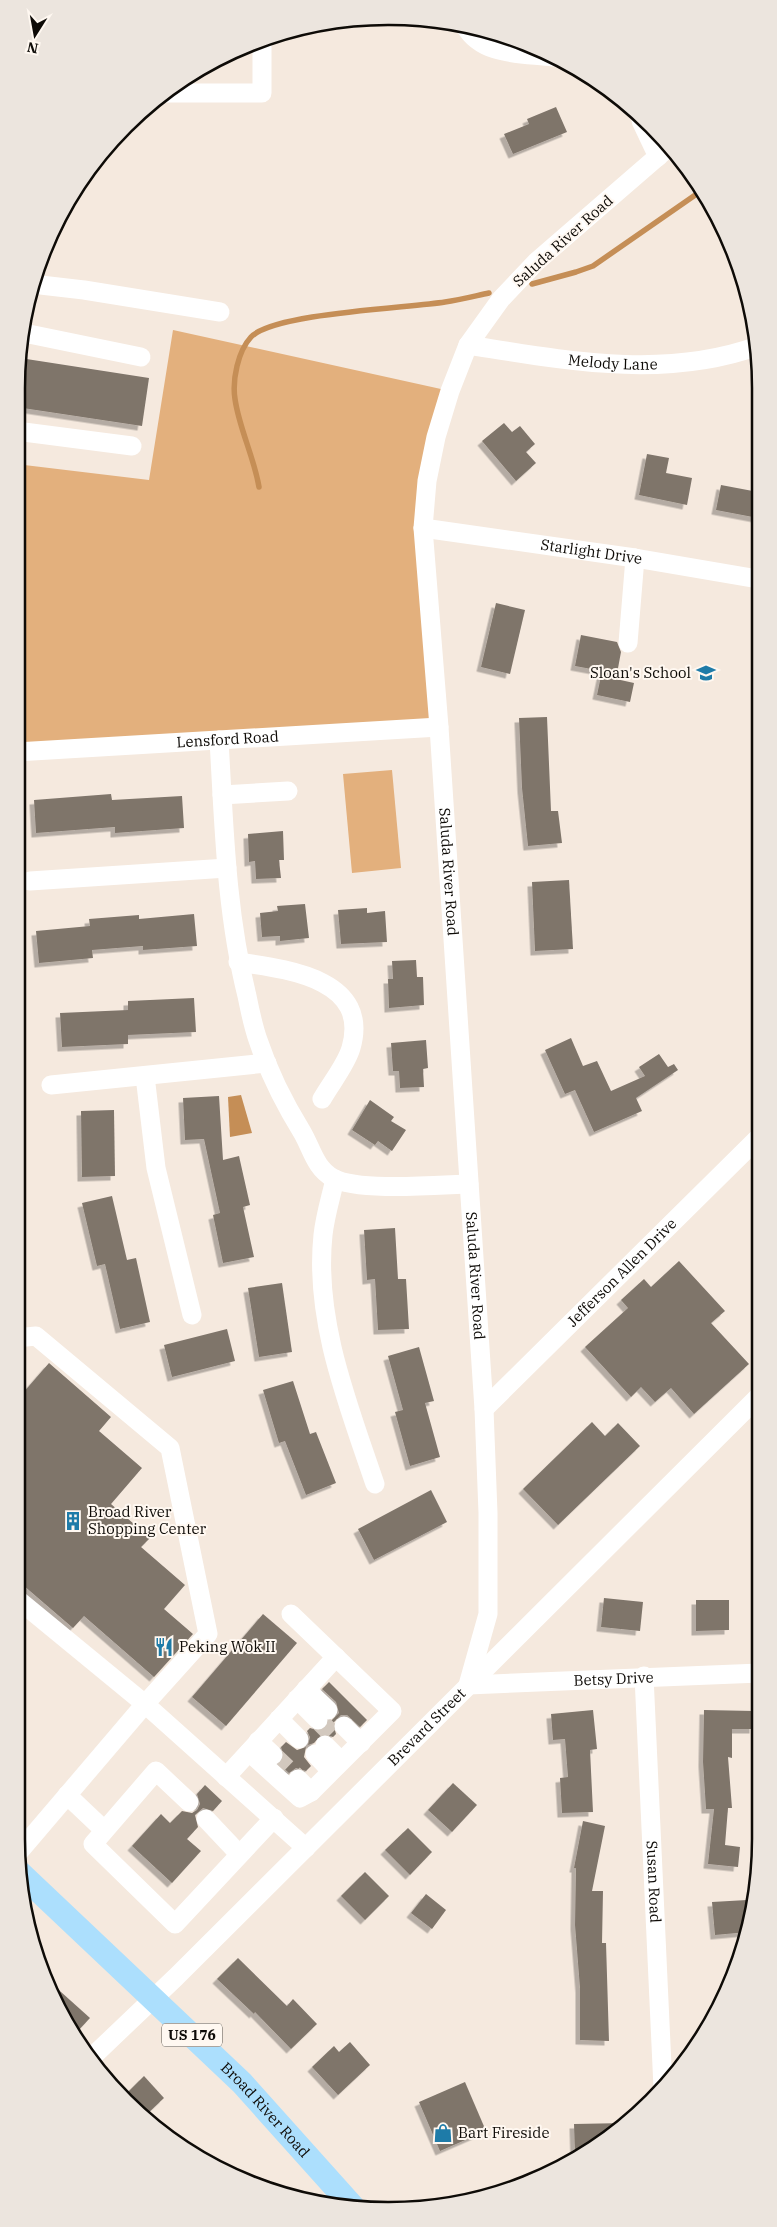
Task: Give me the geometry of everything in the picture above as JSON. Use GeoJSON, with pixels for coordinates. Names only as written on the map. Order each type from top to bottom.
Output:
{"type":"FeatureCollection","features":[{"type":"Feature","properties":{"kind":"main road","name":"Broad River Road"},"geometry":{"type":"LineString","coordinates":[[28,1880],[242,2083],[346,2199]]}},
{"type":"Feature","properties":{"kind":"street"},"geometry":{"type":"LineString","coordinates":[[469,34],[491,50],[532,55]]}},
{"type":"Feature","properties":{"kind":"street"},"geometry":{"type":"LineString","coordinates":[[177,93],[262,93],[262,48]]}},
{"type":"Feature","properties":{"kind":"street","name":"Saluda River Road"},"geometry":{"type":"LineString","coordinates":[[468,1686],[488,1614],[488,1513],[484,1409],[439,727],[423,528],[427,481],[436,436],[450,391],[468,345],[501,299],[536,262],[664,151]]}},
{"type":"Feature","properties":{"kind":"street"},"geometry":{"type":"LineString","coordinates":[[40,285],[84,290],[220,312]]}},
{"type":"Feature","properties":{"kind":"street"},"geometry":{"type":"LineString","coordinates":[[29,334],[141,357]]}},
{"type":"Feature","properties":{"kind":"street","name":"Melody Lane"},"geometry":{"type":"LineString","coordinates":[[468,345],[589,364],[662,365],[729,356],[750,349]]}},
{"type":"Feature","properties":{"kind":"street"},"geometry":{"type":"LineString","coordinates":[[25,432],[132,446]]}},
{"type":"Feature","properties":{"kind":"street","name":"Starlight Drive"},"geometry":{"type":"LineString","coordinates":[[423,528],[635,558],[752,578]]}},
{"type":"Feature","properties":{"kind":"street"},"geometry":{"type":"LineString","coordinates":[[628,644],[635,558]]}},
{"type":"Feature","properties":{"kind":"street","name":"Lensford Road"},"geometry":{"type":"LineString","coordinates":[[25,751],[439,727]]}},
{"type":"Feature","properties":{"kind":"street"},"geometry":{"type":"LineString","coordinates":[[219,740],[227,868],[238,962],[257,1038],[280,1095],[308,1142],[314,1160],[325,1173],[334,1179],[346,1183],[394,1186],[469,1184]]}},
{"type":"Feature","properties":{"kind":"street"},"geometry":{"type":"LineString","coordinates":[[222,794],[288,791]]}},
{"type":"Feature","properties":{"kind":"street"},"geometry":{"type":"LineString","coordinates":[[30,881],[227,868]]}},
{"type":"Feature","properties":{"kind":"street"},"geometry":{"type":"LineString","coordinates":[[238,962],[288,969],[317,979],[332,987],[341,996],[349,1010],[353,1025],[353,1039],[350,1051],[322,1099]]}},
{"type":"Feature","properties":{"kind":"street"},"geometry":{"type":"LineString","coordinates":[[51,1085],[267,1063]]}},
{"type":"Feature","properties":{"kind":"street"},"geometry":{"type":"LineString","coordinates":[[145,1076],[156,1168],[192,1315]]}},
{"type":"Feature","properties":{"kind":"street","name":"Jefferson Allen Drive"},"geometry":{"type":"LineString","coordinates":[[484,1409],[752,1144]]}},
{"type":"Feature","properties":{"kind":"street"},"geometry":{"type":"LineString","coordinates":[[334,1179],[323,1234],[322,1290],[342,1385],[375,1484]]}},
{"type":"Feature","properties":{"kind":"street"},"geometry":{"type":"LineString","coordinates":[[25,1337],[36,1336],[170,1448],[208,1634],[145,1704],[25,1844]]}},
{"type":"Feature","properties":{"kind":"street","name":"Brevard Street"},"geometry":{"type":"LineString","coordinates":[[96,2054],[154,1999],[752,1403]]}},
{"type":"Feature","properties":{"kind":"street"},"geometry":{"type":"LineString","coordinates":[[25,1605],[145,1704],[306,1848]]}},
{"type":"Feature","properties":{"kind":"street"},"geometry":{"type":"LineString","coordinates":[[253,1747],[295,1795],[300,1798],[304,1785],[346,1757],[392,1711],[291,1614]]}},
{"type":"Feature","properties":{"kind":"street"},"geometry":{"type":"LineString","coordinates":[[226,1776],[336,1657]]}},
{"type":"Feature","properties":{"kind":"street","name":"Betsy Drive"},"geometry":{"type":"LineString","coordinates":[[468,1686],[644,1676],[752,1673]]}},
{"type":"Feature","properties":{"kind":"street","name":"Susan Road"},"geometry":{"type":"LineString","coordinates":[[644,1676],[663,2077]]}},
{"type":"Feature","properties":{"kind":"street"},"geometry":{"type":"LineString","coordinates":[[293,1704],[313,1724],[293,1704]]}},
{"type":"Feature","properties":{"kind":"street"},"geometry":{"type":"LineString","coordinates":[[346,1757],[329,1740],[346,1757]]}},
{"type":"Feature","properties":{"kind":"street"},"geometry":{"type":"LineString","coordinates":[[253,1747],[273,1755]]}},
{"type":"Feature","properties":{"kind":"street"},"geometry":{"type":"LineString","coordinates":[[189,1802],[156,1771],[93,1844],[175,1924],[274,1818]]}},
{"type":"Feature","properties":{"kind":"street"},"geometry":{"type":"LineString","coordinates":[[67,1795],[104,1830]]}},
{"type":"Feature","properties":{"kind":"street"},"geometry":{"type":"LineString","coordinates":[[206,1818],[239,1854]]}},
{"type":"Feature","properties":{"kind":"shaded area"},"geometry":{"type":"Polygon","coordinates":[[[173,330],[450,391],[427,481],[439,727],[25,751],[25,465],[149,480],[173,330]]]}},
{"type":"Feature","properties":{"kind":"shaded area"},"geometry":{"type":"Polygon","coordinates":[[[392,770],[401,868],[352,873],[343,774],[392,770]]]}},
{"type":"Feature","properties":{"kind":"shaded area"},"geometry":{"type":"Polygon","coordinates":[[[241,1095],[252,1133],[230,1137],[228,1097],[241,1095]]]}},
{"type":"Feature","properties":{"kind":"building"},"geometry":{"type":"Polygon","coordinates":[[[556,107],[567,132],[513,154],[504,134],[529,124],[527,119],[556,107]]]}},
{"type":"Feature","properties":{"kind":"building"},"geometry":{"type":"Polygon","coordinates":[[[26,359],[149,378],[142,426],[25,408],[26,359]]]}},
{"type":"Feature","properties":{"kind":"building"},"geometry":{"type":"Polygon","coordinates":[[[504,423],[512,432],[520,426],[535,444],[526,452],[536,463],[516,481],[482,441],[504,423]]]}},
{"type":"Feature","properties":{"kind":"building"},"geometry":{"type":"Polygon","coordinates":[[[647,454],[669,458],[666,473],[692,478],[687,505],[639,495],[647,454]]]}},
{"type":"Feature","properties":{"kind":"building"},"geometry":{"type":"Polygon","coordinates":[[[721,485],[752,491],[752,517],[716,510],[721,485]]]}},
{"type":"Feature","properties":{"kind":"building"},"geometry":{"type":"Polygon","coordinates":[[[496,603],[525,610],[510,674],[481,667],[496,603]]]}},
{"type":"Feature","properties":{"kind":"building"},"geometry":{"type":"Polygon","coordinates":[[[581,635],[617,642],[621,652],[616,679],[634,683],[630,702],[597,695],[602,671],[575,666],[581,635]]]}},
{"type":"Feature","properties":{"kind":"building"},"geometry":{"type":"Polygon","coordinates":[[[547,717],[551,811],[558,811],[562,843],[528,846],[522,788],[519,718],[547,717]]]}},
{"type":"Feature","properties":{"kind":"building"},"geometry":{"type":"Polygon","coordinates":[[[111,794],[112,800],[182,796],[184,828],[115,833],[115,827],[36,833],[34,800],[111,794]]]}},
{"type":"Feature","properties":{"kind":"building"},"geometry":{"type":"Polygon","coordinates":[[[283,831],[284,860],[279,860],[281,878],[256,879],[255,861],[249,862],[248,834],[283,831]]]}},
{"type":"Feature","properties":{"kind":"building"},"geometry":{"type":"Polygon","coordinates":[[[569,880],[573,949],[535,951],[532,882],[569,880]]]}},
{"type":"Feature","properties":{"kind":"building"},"geometry":{"type":"Polygon","coordinates":[[[305,904],[309,938],[280,941],[280,936],[262,937],[260,913],[278,911],[277,906],[305,904]]]}},
{"type":"Feature","properties":{"kind":"building"},"geometry":{"type":"Polygon","coordinates":[[[367,908],[367,913],[385,911],[387,942],[341,944],[338,910],[367,908]]]}},
{"type":"Feature","properties":{"kind":"building"},"geometry":{"type":"Polygon","coordinates":[[[194,914],[197,946],[143,950],[143,946],[92,950],[93,958],[39,963],[36,931],[90,926],[89,919],[139,915],[139,919],[194,914]]]}},
{"type":"Feature","properties":{"kind":"building"},"geometry":{"type":"Polygon","coordinates":[[[416,960],[417,977],[423,977],[424,1005],[389,1008],[388,979],[393,979],[392,961],[416,960]]]}},
{"type":"Feature","properties":{"kind":"building"},"geometry":{"type":"Polygon","coordinates":[[[194,998],[196,1032],[128,1035],[128,1044],[62,1047],[60,1013],[128,1010],[128,1001],[194,998]]]}},
{"type":"Feature","properties":{"kind":"building"},"geometry":{"type":"Polygon","coordinates":[[[571,1038],[583,1066],[597,1061],[611,1091],[645,1076],[639,1067],[659,1054],[668,1067],[674,1064],[678,1070],[636,1098],[642,1111],[594,1132],[575,1090],[565,1094],[545,1050],[571,1038]]]}},
{"type":"Feature","properties":{"kind":"building"},"geometry":{"type":"Polygon","coordinates":[[[426,1040],[428,1068],[423,1069],[424,1087],[400,1088],[399,1071],[393,1071],[391,1043],[426,1040]]]}},
{"type":"Feature","properties":{"kind":"building"},"geometry":{"type":"Polygon","coordinates":[[[219,1096],[223,1160],[239,1156],[250,1205],[243,1207],[254,1257],[223,1263],[213,1215],[220,1213],[204,1139],[185,1140],[183,1098],[219,1096]]]}},
{"type":"Feature","properties":{"kind":"building"},"geometry":{"type":"Polygon","coordinates":[[[370,1100],[394,1117],[391,1121],[406,1130],[392,1151],[378,1141],[375,1145],[352,1130],[370,1100]]]}},
{"type":"Feature","properties":{"kind":"building"},"geometry":{"type":"Polygon","coordinates":[[[114,1110],[115,1176],[82,1177],[81,1111],[114,1110]]]}},
{"type":"Feature","properties":{"kind":"building"},"geometry":{"type":"Polygon","coordinates":[[[112,1196],[127,1260],[136,1258],[150,1322],[120,1329],[105,1264],[97,1266],[82,1203],[112,1196]]]}},
{"type":"Feature","properties":{"kind":"building"},"geometry":{"type":"Polygon","coordinates":[[[395,1228],[398,1279],[406,1279],[409,1329],[378,1330],[375,1279],[367,1280],[364,1230],[395,1228]]]}},
{"type":"Feature","properties":{"kind":"building"},"geometry":{"type":"Polygon","coordinates":[[[679,1261],[725,1311],[711,1323],[749,1364],[694,1414],[671,1388],[655,1402],[641,1387],[631,1397],[585,1347],[628,1308],[621,1300],[644,1279],[651,1287],[679,1261]]]}},
{"type":"Feature","properties":{"kind":"building"},"geometry":{"type":"Polygon","coordinates":[[[282,1283],[292,1352],[259,1357],[248,1288],[282,1283]]]}},
{"type":"Feature","properties":{"kind":"building"},"geometry":{"type":"Polygon","coordinates":[[[227,1329],[235,1361],[172,1377],[164,1345],[227,1329]]]}},
{"type":"Feature","properties":{"kind":"building"},"geometry":{"type":"Polygon","coordinates":[[[419,1347],[434,1401],[425,1403],[440,1457],[410,1466],[395,1412],[403,1410],[388,1356],[419,1347]]]}},
{"type":"Feature","properties":{"kind":"building","name":"Broad River Shopping Center"},"geometry":{"type":"Polygon","coordinates":[[[49,1363],[111,1417],[99,1431],[142,1468],[111,1504],[150,1538],[141,1547],[185,1585],[164,1609],[193,1634],[154,1677],[84,1616],[73,1628],[25,1587],[25,1391],[49,1363]]]}},
{"type":"Feature","properties":{"kind":"building"},"geometry":{"type":"Polygon","coordinates":[[[293,1381],[310,1434],[316,1432],[336,1483],[306,1495],[285,1441],[279,1443],[263,1390],[293,1381]]]}},
{"type":"Feature","properties":{"kind":"building"},"geometry":{"type":"Polygon","coordinates":[[[592,1422],[605,1436],[618,1423],[640,1446],[558,1525],[523,1489],[592,1422]]]}},
{"type":"Feature","properties":{"kind":"building"},"geometry":{"type":"Polygon","coordinates":[[[431,1490],[447,1522],[374,1560],[358,1529],[431,1490]]]}},
{"type":"Feature","properties":{"kind":"building"},"geometry":{"type":"Polygon","coordinates":[[[604,1598],[643,1602],[640,1631],[601,1627],[604,1598]]]}},
{"type":"Feature","properties":{"kind":"building"},"geometry":{"type":"Polygon","coordinates":[[[696,1600],[729,1600],[729,1630],[696,1631],[696,1600]]]}},
{"type":"Feature","properties":{"kind":"building"},"geometry":{"type":"Polygon","coordinates":[[[263,1614],[297,1643],[226,1726],[192,1697],[263,1614]]]}},
{"type":"Feature","properties":{"kind":"building"},"geometry":{"type":"Polygon","coordinates":[[[329,1682],[367,1720],[360,1727],[347,1715],[341,1715],[333,1723],[336,1734],[333,1737],[322,1734],[314,1743],[308,1745],[310,1737],[307,1731],[310,1728],[321,1731],[339,1713],[336,1702],[322,1689],[329,1682]]]}},
{"type":"Feature","properties":{"kind":"building"},"geometry":{"type":"Polygon","coordinates":[[[593,1710],[597,1749],[590,1750],[593,1812],[562,1813],[560,1778],[568,1777],[565,1739],[553,1740],[551,1714],[593,1710]]]}},
{"type":"Feature","properties":{"kind":"building"},"geometry":{"type":"Polygon","coordinates":[[[704,1710],[752,1711],[752,1729],[732,1729],[732,1758],[728,1757],[732,1808],[728,1808],[725,1845],[740,1847],[738,1867],[708,1864],[714,1809],[706,1809],[703,1762],[704,1710]]]}},
{"type":"Feature","properties":{"kind":"building"},"geometry":{"type":"Polygon","coordinates":[[[286,1742],[297,1750],[306,1747],[304,1757],[311,1766],[306,1771],[296,1768],[289,1773],[279,1764],[284,1757],[281,1747],[286,1742]]]}},
{"type":"Feature","properties":{"kind":"building"},"geometry":{"type":"Polygon","coordinates":[[[453,1783],[477,1805],[452,1832],[428,1810],[453,1783]]]}},
{"type":"Feature","properties":{"kind":"building"},"geometry":{"type":"Polygon","coordinates":[[[205,1785],[222,1801],[213,1811],[203,1808],[195,1815],[198,1827],[187,1839],[201,1851],[172,1883],[132,1846],[161,1814],[170,1823],[182,1811],[192,1813],[197,1810],[200,1804],[197,1794],[205,1785]]]}},
{"type":"Feature","properties":{"kind":"building"},"geometry":{"type":"Polygon","coordinates":[[[583,1821],[605,1826],[592,1891],[603,1891],[602,1943],[606,1943],[609,2041],[580,2040],[580,1988],[575,1925],[576,1868],[574,1868],[583,1821]]]}},
{"type":"Feature","properties":{"kind":"building"},"geometry":{"type":"Polygon","coordinates":[[[408,1828],[432,1852],[410,1875],[385,1850],[408,1828]]]}},
{"type":"Feature","properties":{"kind":"building"},"geometry":{"type":"Polygon","coordinates":[[[365,1872],[389,1896],[365,1920],[341,1896],[365,1872]]]}},
{"type":"Feature","properties":{"kind":"building"},"geometry":{"type":"Polygon","coordinates":[[[426,1894],[446,1910],[432,1929],[411,1913],[426,1894]]]}},
{"type":"Feature","properties":{"kind":"building"},"geometry":{"type":"Polygon","coordinates":[[[747,1900],[740,1933],[715,1935],[712,1902],[747,1900]]]}},
{"type":"Feature","properties":{"kind":"building"},"geometry":{"type":"Polygon","coordinates":[[[238,1958],[287,2006],[293,1999],[317,2024],[291,2049],[255,2012],[254,2014],[217,1979],[238,1958]]]}},
{"type":"Feature","properties":{"kind":"building"},"geometry":{"type":"Polygon","coordinates":[[[58,1989],[90,2018],[80,2029],[58,1989]]]}},
{"type":"Feature","properties":{"kind":"building"},"geometry":{"type":"Polygon","coordinates":[[[350,2042],[370,2065],[338,2095],[312,2067],[334,2046],[339,2052],[350,2042]]]}},
{"type":"Feature","properties":{"kind":"building"},"geometry":{"type":"Polygon","coordinates":[[[144,2076],[164,2098],[149,2112],[128,2092],[144,2076]]]}},
{"type":"Feature","properties":{"kind":"building"},"geometry":{"type":"Polygon","coordinates":[[[465,2082],[486,2131],[440,2151],[419,2102],[465,2082]]]}},
{"type":"Feature","properties":{"kind":"building"},"geometry":{"type":"Polygon","coordinates":[[[615,2123],[575,2150],[574,2124],[615,2123]]]}},
{"type":"Feature","properties":{"kind":"waterway"},"geometry":{"type":"LineString","coordinates":[[532,284],[593,266],[696,195]]}},
{"type":"Feature","properties":{"kind":"waterway"},"geometry":{"type":"LineString","coordinates":[[259,487],[237,410],[234,391],[239,358],[251,337],[264,329],[286,322],[313,317],[445,302],[489,293]]}},
{"type":"Feature","properties":{"kind":"tunnel"},"geometry":{"type":"LineString","coordinates":[[318,1720],[334,1736]]}},
{"type":"Feature","properties":{"kind":"tunnel"},"geometry":{"type":"LineString","coordinates":[[273,1755],[298,1779]]}},
{"type":"Feature","properties":{"kind":"place","name":"Sloan's School"},"geometry":{"type":"Point","coordinates":[706,673]}},
{"type":"Feature","properties":{"kind":"place","name":"Broad River Shopping Center"},"geometry":{"type":"Point","coordinates":[73,1521]}},
{"type":"Feature","properties":{"kind":"place","name":"Peking Wok II"},"geometry":{"type":"Point","coordinates":[164,1647]}},
{"type":"Feature","properties":{"kind":"place","name":"Bart Fireside"},"geometry":{"type":"Point","coordinates":[443,2133]}}]}
